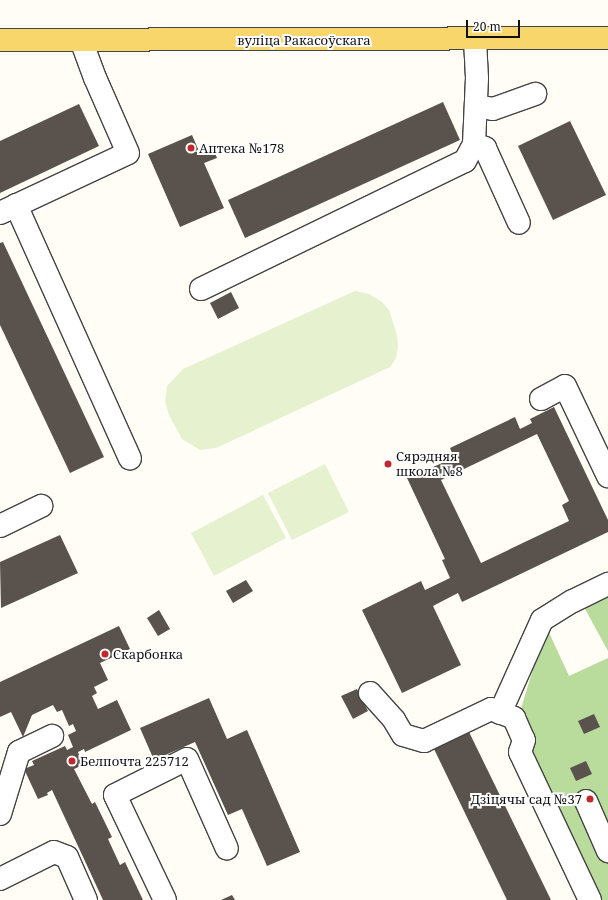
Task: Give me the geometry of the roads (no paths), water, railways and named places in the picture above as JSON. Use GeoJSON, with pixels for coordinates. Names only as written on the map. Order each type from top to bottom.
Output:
{"type":"FeatureCollection","features":[{"type":"Feature","properties":{"kind":"main road","name":"вуліца Ракасоўскага"},"geometry":{"type":"LineString","coordinates":[[0,40],[608,38]]}},
{"type":"Feature","properties":{"kind":"lane"},"geometry":{"type":"LineString","coordinates":[[201,289],[465,161],[474,144],[476,106],[475,39]]}},
{"type":"Feature","properties":{"kind":"lane"},"geometry":{"type":"LineString","coordinates":[[81,40],[95,78],[128,153],[8,209],[130,459]]}},
{"type":"Feature","properties":{"kind":"lane"},"geometry":{"type":"LineString","coordinates":[[476,106],[493,109],[535,94]]}},
{"type":"Feature","properties":{"kind":"lane"},"geometry":{"type":"LineString","coordinates":[[474,144],[485,148],[519,223]]}},
{"type":"Feature","properties":{"kind":"lane"},"geometry":{"type":"LineString","coordinates":[[541,399],[565,386],[608,476]]}},
{"type":"Feature","properties":{"kind":"lane"},"geometry":{"type":"LineString","coordinates":[[0,526],[41,506]]}},
{"type":"Feature","properties":{"kind":"lane"},"geometry":{"type":"LineString","coordinates":[[500,713],[542,620],[573,601],[608,584]]}},
{"type":"Feature","properties":{"kind":"lane"},"geometry":{"type":"LineString","coordinates":[[370,693],[394,720],[402,735],[424,741],[491,709],[514,718],[524,740],[520,752],[590,900]]}},
{"type":"Feature","properties":{"kind":"lane"},"geometry":{"type":"LineString","coordinates":[[0,814],[19,752],[52,736]]}},
{"type":"Feature","properties":{"kind":"lane"},"geometry":{"type":"LineString","coordinates":[[165,900],[115,795],[187,759],[227,849]]}},
{"type":"Feature","properties":{"kind":"lane"},"geometry":{"type":"LineString","coordinates":[[586,801],[602,822],[608,851]]}},
{"type":"Feature","properties":{"kind":"lane"},"geometry":{"type":"LineString","coordinates":[[0,879],[54,852],[67,857],[86,900]]}},
{"type":"Feature","properties":{"kind":"place","name":"Аптека №178"},"geometry":{"type":"Point","coordinates":[191,148]}},
{"type":"Feature","properties":{"kind":"place","name":"Сярэдняя школа №8"},"geometry":{"type":"Point","coordinates":[388,464]}},
{"type":"Feature","properties":{"kind":"place","name":"Скарбонка"},"geometry":{"type":"Point","coordinates":[105,654]}},
{"type":"Feature","properties":{"kind":"place","name":"Белпочта 225712"},"geometry":{"type":"Point","coordinates":[72,761]}},
{"type":"Feature","properties":{"kind":"place","name":"Дзіцячы сад №37"},"geometry":{"type":"Point","coordinates":[590,799]}}]}
